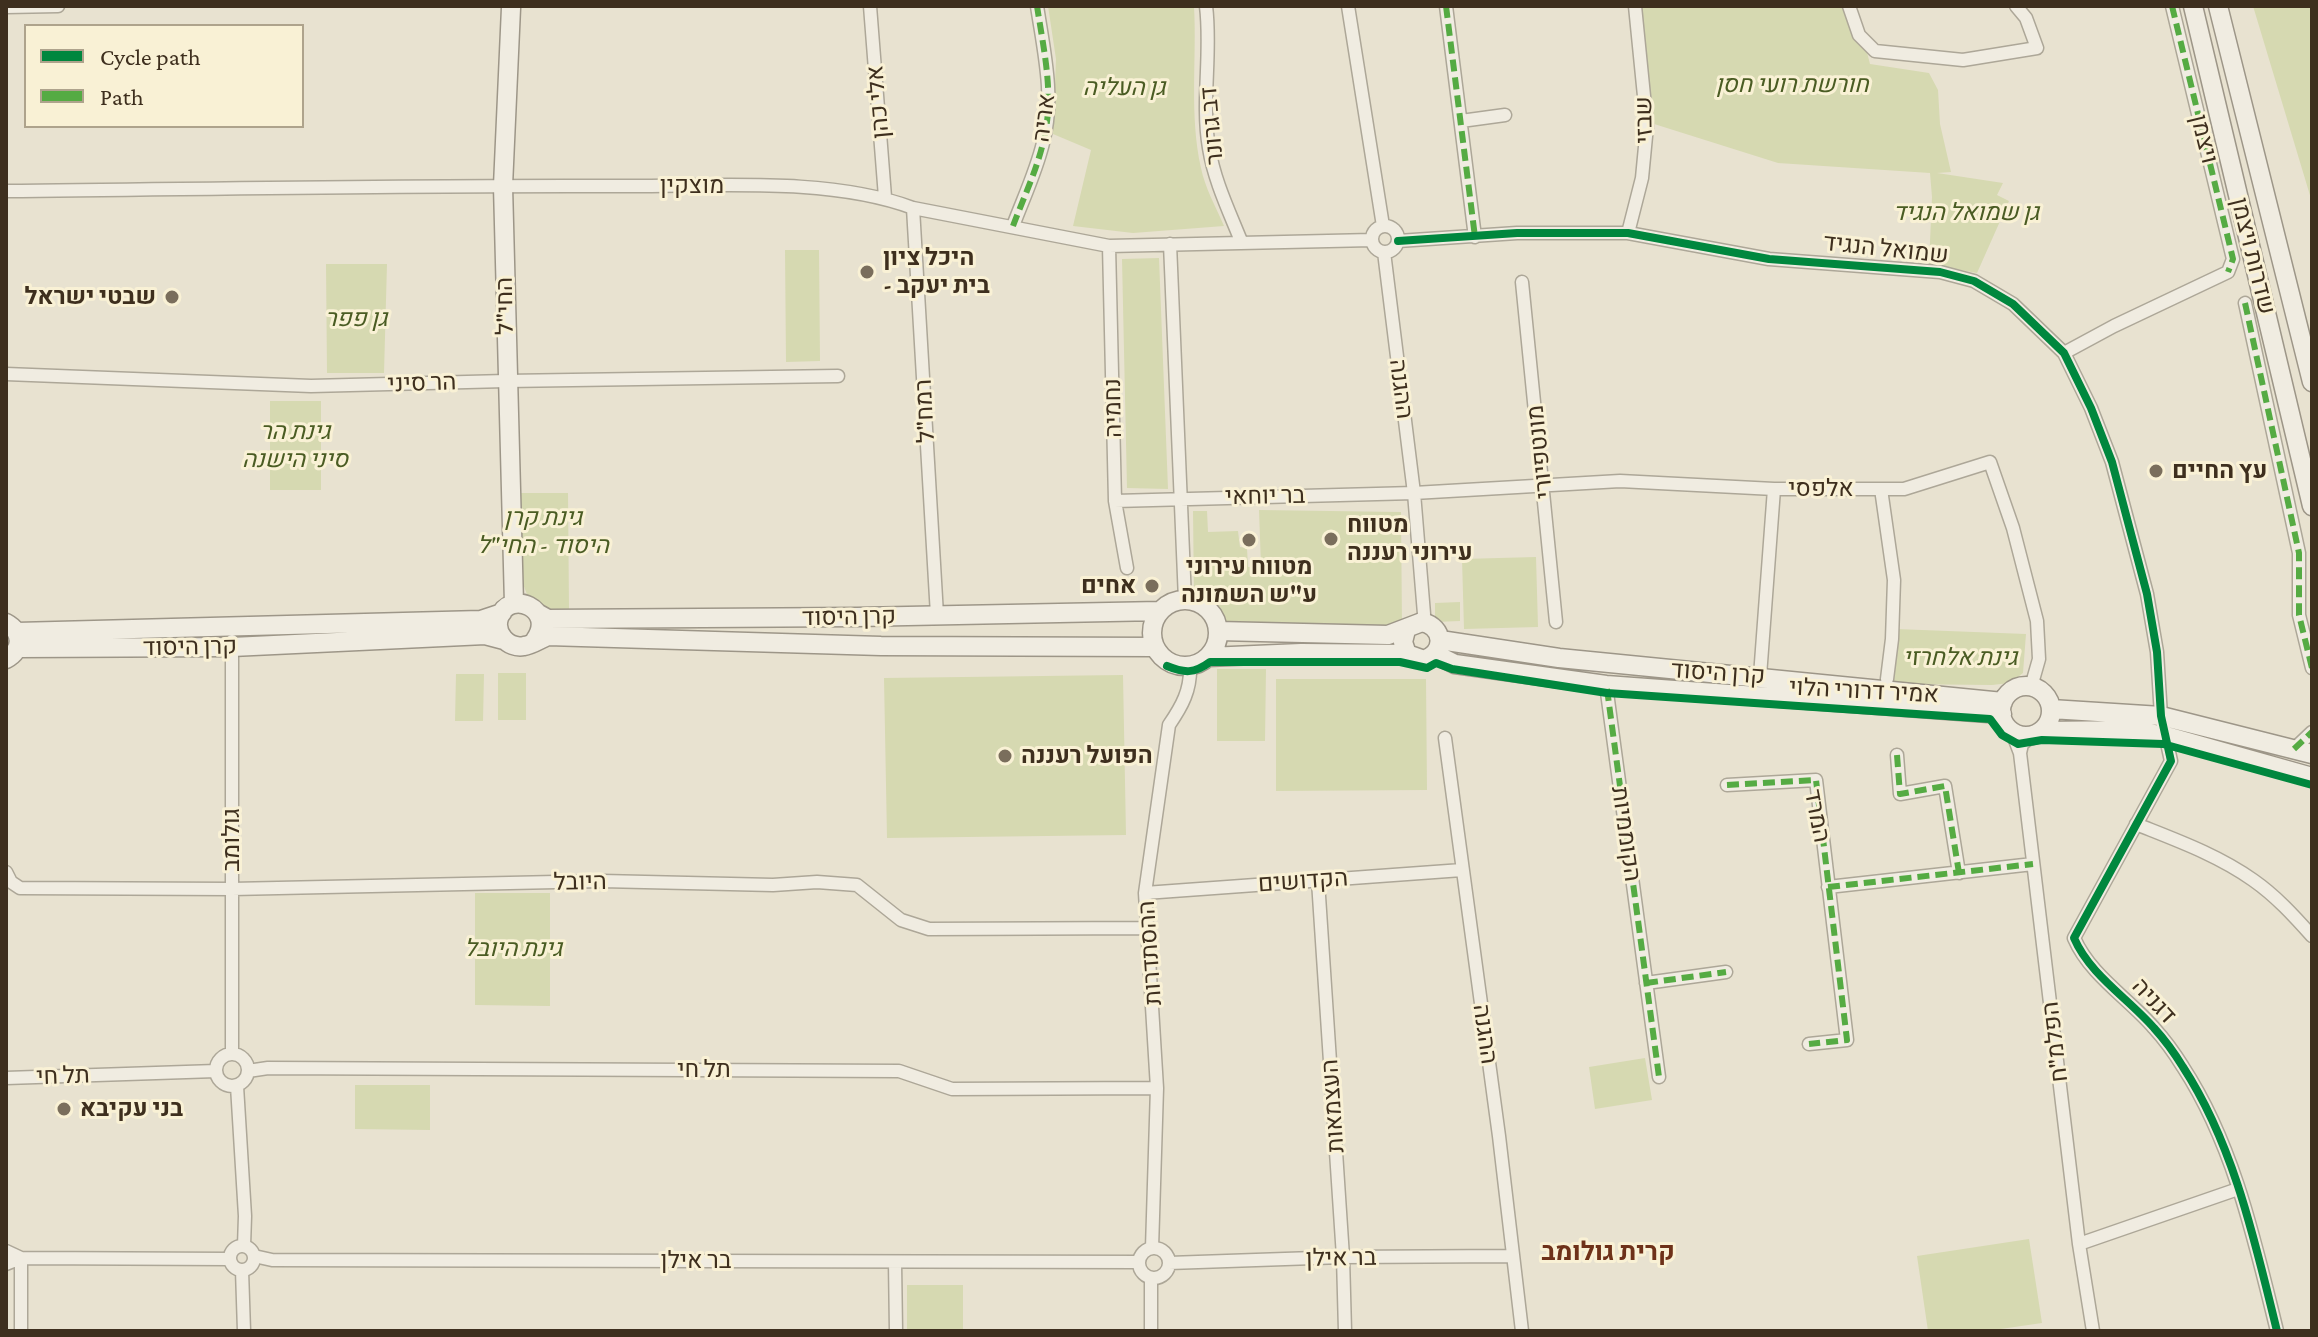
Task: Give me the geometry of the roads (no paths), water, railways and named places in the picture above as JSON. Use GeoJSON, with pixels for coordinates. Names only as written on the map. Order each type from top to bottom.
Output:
{"type":"FeatureCollection","features":[{"type":"Feature","properties":{"kind":"street"},"geometry":{"type":"LineString","coordinates":[[6,7],[58,6]]}},
{"type":"Feature","properties":{"kind":"street","name":"אלי כהן"},"geometry":{"type":"LineString","coordinates":[[870,6],[885,197]]}},
{"type":"Feature","properties":{"kind":"street","name":"אריה"},"geometry":{"type":"LineString","coordinates":[[1013,226],[1043,144],[1049,109],[1048,72],[1037,6]]}},
{"type":"Feature","properties":{"kind":"street","name":"דב גרונר"},"geometry":{"type":"LineString","coordinates":[[1206,6],[1210,38],[1206,101],[1209,147],[1217,182],[1241,241]]}},
{"type":"Feature","properties":{"kind":"street"},"geometry":{"type":"LineString","coordinates":[[1348,6],[1383,226]]}},
{"type":"Feature","properties":{"kind":"street"},"geometry":{"type":"LineString","coordinates":[[1446,6],[1475,237]]}},
{"type":"Feature","properties":{"kind":"street","name":"שבזי"},"geometry":{"type":"LineString","coordinates":[[1628,233],[1642,178],[1647,126],[1635,6]]}},
{"type":"Feature","properties":{"kind":"street"},"geometry":{"type":"LineString","coordinates":[[1849,6],[1859,35],[1875,51],[1963,60],[2037,48],[2026,18],[2016,6]]}},
{"type":"Feature","properties":{"kind":"street","name":"ויצמן"},"geometry":{"type":"LineString","coordinates":[[2064,353],[2228,272],[2233,259],[2172,6]]}},
{"type":"Feature","properties":{"kind":"street","name":"שדרות ויצמן"},"geometry":{"type":"LineString","coordinates":[[2193,6],[2312,506]]}},
{"type":"Feature","properties":{"kind":"street","name":"שדרות ויצמן"},"geometry":{"type":"LineString","coordinates":[[2218,6],[2312,380]]}},
{"type":"Feature","properties":{"kind":"street","name":"החי\"ל"},"geometry":{"type":"LineString","coordinates":[[508,608],[503,186],[511,7]]}},
{"type":"Feature","properties":{"kind":"street"},"geometry":{"type":"LineString","coordinates":[[1461,121],[1505,115]]}},
{"type":"Feature","properties":{"kind":"street","name":"מוצקין"},"geometry":{"type":"LineString","coordinates":[[6,191],[503,186],[799,187],[885,197],[913,208],[1109,246],[1372,240]]}},
{"type":"Feature","properties":{"kind":"street","name":"רמח\"ל"},"geometry":{"type":"LineString","coordinates":[[913,208],[937,615]]}},
{"type":"Feature","properties":{"kind":"street"},"geometry":{"type":"LineString","coordinates":[[1383,226],[1394,230],[1398,241],[1394,248],[1384,252],[1376,248],[1372,240],[1374,232],[1383,226]]}},
{"type":"Feature","properties":{"kind":"street","name":"שמואל הנגיד"},"geometry":{"type":"LineString","coordinates":[[1398,241],[1517,233],[1628,233],[1769,259],[1940,272],[1974,281],[2013,304],[2064,353],[2091,408],[2112,462],[2147,594],[2157,652],[2161,716]]}},
{"type":"Feature","properties":{"kind":"street"},"geometry":{"type":"LineString","coordinates":[[1170,244],[1185,600]]}},
{"type":"Feature","properties":{"kind":"street","name":"נחמיה"},"geometry":{"type":"LineString","coordinates":[[1109,246],[1115,501],[1127,568]]}},
{"type":"Feature","properties":{"kind":"street","name":"ההגנה"},"geometry":{"type":"LineString","coordinates":[[1384,252],[1414,493],[1424,614],[1414,626]]}},
{"type":"Feature","properties":{"kind":"street","name":"מונטפיורי"},"geometry":{"type":"LineString","coordinates":[[1522,282],[1556,622]]}},
{"type":"Feature","properties":{"kind":"street"},"geometry":{"type":"LineString","coordinates":[[2245,303],[2299,553],[2299,615],[2312,668]]}},
{"type":"Feature","properties":{"kind":"street","name":"הר סיני"},"geometry":{"type":"LineString","coordinates":[[6,374],[311,386],[838,376]]}},
{"type":"Feature","properties":{"kind":"street","name":"אלפסי"},"geometry":{"type":"LineString","coordinates":[[1414,493],[1620,481],[1774,489],[1904,489],[1990,462],[2013,528],[2037,621],[2039,659],[2031,687]]}},
{"type":"Feature","properties":{"kind":"street"},"geometry":{"type":"LineString","coordinates":[[1760,676],[1774,489]]}},
{"type":"Feature","properties":{"kind":"street"},"geometry":{"type":"LineString","coordinates":[[1881,489],[1894,580],[1887,679]]}},
{"type":"Feature","properties":{"kind":"street","name":"בר יוחאי"},"geometry":{"type":"LineString","coordinates":[[1115,501],[1414,493]]}},
{"type":"Feature","properties":{"kind":"street"},"geometry":{"type":"LineString","coordinates":[[1185,600],[1204,606],[1216,621],[1218,631],[1214,650],[1208,657],[1190,666],[1178,666],[1168,662],[1155,647],[1152,629],[1160,611],[1176,601],[1185,600]]}},
{"type":"Feature","properties":{"kind":"street"},"geometry":{"type":"LineString","coordinates":[[528,605],[539,614],[541,628],[535,640],[523,647],[504,640],[498,627],[508,608],[528,605]]}},
{"type":"Feature","properties":{"kind":"street","name":"קרן היסוד"},"geometry":{"type":"LineString","coordinates":[[12,641],[233,626],[481,620],[508,608]]}},
{"type":"Feature","properties":{"kind":"street","name":"קרן היסוד"},"geometry":{"type":"LineString","coordinates":[[539,614],[548,619],[1160,611]]}},
{"type":"Feature","properties":{"kind":"street","name":"גולומב"},"geometry":{"type":"LineString","coordinates":[[232,1054],[233,626]]}},
{"type":"Feature","properties":{"kind":"street"},"geometry":{"type":"LineString","coordinates":[[1407,654],[1403,642],[1414,626]]}},
{"type":"Feature","properties":{"kind":"street"},"geometry":{"type":"LineString","coordinates":[[1208,657],[1301,653],[1407,654],[1424,660],[1438,647],[1433,626],[1414,626],[1388,635],[1218,631]]}},
{"type":"Feature","properties":{"kind":"street","name":"קרן היסוד"},"geometry":{"type":"LineString","coordinates":[[12,641],[232,647],[485,635],[504,640]]}},
{"type":"Feature","properties":{"kind":"street","name":"קרן היסוד"},"geometry":{"type":"LineString","coordinates":[[535,640],[548,636],[881,646],[1155,647]]}},
{"type":"Feature","properties":{"kind":"street","name":"קרן היסוד"},"geometry":{"type":"LineString","coordinates":[[1438,647],[1760,676],[2003,708]]}},
{"type":"Feature","properties":{"kind":"street","name":"קרן היסוד"},"geometry":{"type":"LineString","coordinates":[[1438,647],[1455,664],[1606,685],[2003,708]]}},
{"type":"Feature","properties":{"kind":"street","name":"ההסתדרות"},"geometry":{"type":"LineString","coordinates":[[1152,1248],[1157,1088],[1145,893],[1169,725],[1184,703],[1190,686],[1190,666]]}},
{"type":"Feature","properties":{"kind":"street","name":"הקוממיות"},"geometry":{"type":"LineString","coordinates":[[1606,685],[1659,1077]]}},
{"type":"Feature","properties":{"kind":"street"},"geometry":{"type":"LineString","coordinates":[[2020,753],[2022,744],[2038,733],[2051,717],[2045,694],[2031,687],[2017,688],[2003,708],[2012,732],[2019,735],[2038,733],[2132,730],[2166,736],[2312,777]]}},
{"type":"Feature","properties":{"kind":"street"},"geometry":{"type":"LineString","coordinates":[[2051,709],[2161,716],[2303,752],[2312,732]]}},
{"type":"Feature","properties":{"kind":"street","name":"דגניה"},"geometry":{"type":"LineString","coordinates":[[2161,716],[2171,761],[2074,938],[2082,956],[2155,1029],[2184,1069],[2217,1130],[2238,1189],[2277,1331]]}},
{"type":"Feature","properties":{"kind":"street","name":"הפלמ\"ח"},"geometry":{"type":"LineString","coordinates":[[2012,732],[2020,753],[2079,1244],[2093,1331]]}},
{"type":"Feature","properties":{"kind":"street","name":"ההגנה"},"geometry":{"type":"LineString","coordinates":[[1445,738],[1522,1331]]}},
{"type":"Feature","properties":{"kind":"street"},"geometry":{"type":"LineString","coordinates":[[1897,755],[1900,794],[1945,786],[1959,873]]}},
{"type":"Feature","properties":{"kind":"street","name":"המרד"},"geometry":{"type":"LineString","coordinates":[[1727,785],[1816,780],[1847,1040],[1809,1044]]}},
{"type":"Feature","properties":{"kind":"street"},"geometry":{"type":"LineString","coordinates":[[2136,824],[2203,852],[2252,879],[2282,903],[2312,936]]}},
{"type":"Feature","properties":{"kind":"street"},"geometry":{"type":"LineString","coordinates":[[1828,887],[2033,864]]}},
{"type":"Feature","properties":{"kind":"street","name":"הקדושים"},"geometry":{"type":"LineString","coordinates":[[1145,893],[1462,870]]}},
{"type":"Feature","properties":{"kind":"street","name":"היובל"},"geometry":{"type":"LineString","coordinates":[[6,872],[11,882],[20,888],[232,889],[602,881],[773,885],[817,882],[857,885],[901,920],[929,929],[1149,928]]}},
{"type":"Feature","properties":{"kind":"street","name":"העצמאות"},"geometry":{"type":"LineString","coordinates":[[1318,881],[1343,1257],[1345,1331]]}},
{"type":"Feature","properties":{"kind":"street"},"geometry":{"type":"LineString","coordinates":[[1646,983],[1726,972]]}},
{"type":"Feature","properties":{"kind":"street"},"geometry":{"type":"LineString","coordinates":[[232,1054],[245,1060],[248,1071],[244,1082],[237,1086],[223,1084],[216,1071],[219,1060],[232,1054]]}},
{"type":"Feature","properties":{"kind":"street","name":"תל חי"},"geometry":{"type":"LineString","coordinates":[[248,1071],[268,1068],[899,1071],[952,1089],[1157,1088]]}},
{"type":"Feature","properties":{"kind":"street","name":"תל חי"},"geometry":{"type":"LineString","coordinates":[[6,1078],[216,1071]]}},
{"type":"Feature","properties":{"kind":"street"},"geometry":{"type":"LineString","coordinates":[[237,1086],[244,1246]]}},
{"type":"Feature","properties":{"kind":"street"},"geometry":{"type":"LineString","coordinates":[[2079,1244],[2238,1189]]}},
{"type":"Feature","properties":{"kind":"street"},"geometry":{"type":"LineString","coordinates":[[244,1246],[254,1256],[252,1264],[242,1270],[232,1265],[230,1259],[236,1248],[244,1246]]}},
{"type":"Feature","properties":{"kind":"street"},"geometry":{"type":"LineString","coordinates":[[1152,1248],[1165,1254],[1169,1263],[1165,1273],[1151,1278],[1142,1272],[1139,1262],[1143,1253],[1152,1248]]}},
{"type":"Feature","properties":{"kind":"street"},"geometry":{"type":"LineString","coordinates":[[6,1251],[21,1258]]}},
{"type":"Feature","properties":{"kind":"street","name":"בר אילן"},"geometry":{"type":"LineString","coordinates":[[254,1256],[288,1260],[1139,1262]]}},
{"type":"Feature","properties":{"kind":"street","name":"בר אילן"},"geometry":{"type":"LineString","coordinates":[[1169,1263],[1343,1257],[1513,1256]]}},
{"type":"Feature","properties":{"kind":"street"},"geometry":{"type":"LineString","coordinates":[[6,1264],[21,1258],[230,1259]]}},
{"type":"Feature","properties":{"kind":"street"},"geometry":{"type":"LineString","coordinates":[[21,1258],[21,1331]]}},
{"type":"Feature","properties":{"kind":"street"},"geometry":{"type":"LineString","coordinates":[[895,1262],[896,1331]]}},
{"type":"Feature","properties":{"kind":"street"},"geometry":{"type":"LineString","coordinates":[[242,1270],[244,1331]]}},
{"type":"Feature","properties":{"kind":"street"},"geometry":{"type":"LineString","coordinates":[[1151,1278],[1151,1331]]}},
{"type":"Feature","properties":{"kind":"place","name":"היכל ציון - בית יעקב"},"geometry":{"type":"Point","coordinates":[867,272]}},
{"type":"Feature","properties":{"kind":"place","name":"שבטי ישראל"},"geometry":{"type":"Point","coordinates":[172,297]}},
{"type":"Feature","properties":{"kind":"place","name":"עץ החיים"},"geometry":{"type":"Point","coordinates":[2156,471]}},
{"type":"Feature","properties":{"kind":"place","name":"מטווח עירוני רעננה"},"geometry":{"type":"Point","coordinates":[1331,539]}},
{"type":"Feature","properties":{"kind":"place","name":"מטווח עירוני ע\"ש השמונה"},"geometry":{"type":"Point","coordinates":[1249,540]}},
{"type":"Feature","properties":{"kind":"place","name":"אחים"},"geometry":{"type":"Point","coordinates":[1152,586]}},
{"type":"Feature","properties":{"kind":"place","name":"הפועל רעננה"},"geometry":{"type":"Point","coordinates":[1005,756]}},
{"type":"Feature","properties":{"kind":"place","name":"בני עקיבא"},"geometry":{"type":"Point","coordinates":[64,1109]}},
{"type":"Feature","properties":{"kind":"district","name":"קרית גולומב"},"geometry":{"type":"Point","coordinates":[1608,1252]}},
{"type":"Feature","properties":{"kind":"park label","name":"חורשת רועי חסן"},"geometry":{"type":"Point","coordinates":[1792,85]}},
{"type":"Feature","properties":{"kind":"park label","name":"גן העליה"},"geometry":{"type":"Point","coordinates":[1124,88]}},
{"type":"Feature","properties":{"kind":"park label","name":"גן שמואל הנגיד"},"geometry":{"type":"Point","coordinates":[1966,213]}},
{"type":"Feature","properties":{"kind":"park label","name":"גן פפר"},"geometry":{"type":"Point","coordinates":[356,319]}},
{"type":"Feature","properties":{"kind":"park label","name":"גינת הר סיני הישנה"},"geometry":{"type":"Point","coordinates":[295,446]}},
{"type":"Feature","properties":{"kind":"park label","name":"גינת קרן היסוד - החי\"ל"},"geometry":{"type":"Point","coordinates":[543,532]}},
{"type":"Feature","properties":{"kind":"park label","name":"גינת אלחרזי"},"geometry":{"type":"Point","coordinates":[1960,658]}},
{"type":"Feature","properties":{"kind":"park label","name":"גינת היובל"},"geometry":{"type":"Point","coordinates":[513,949]}}]}
